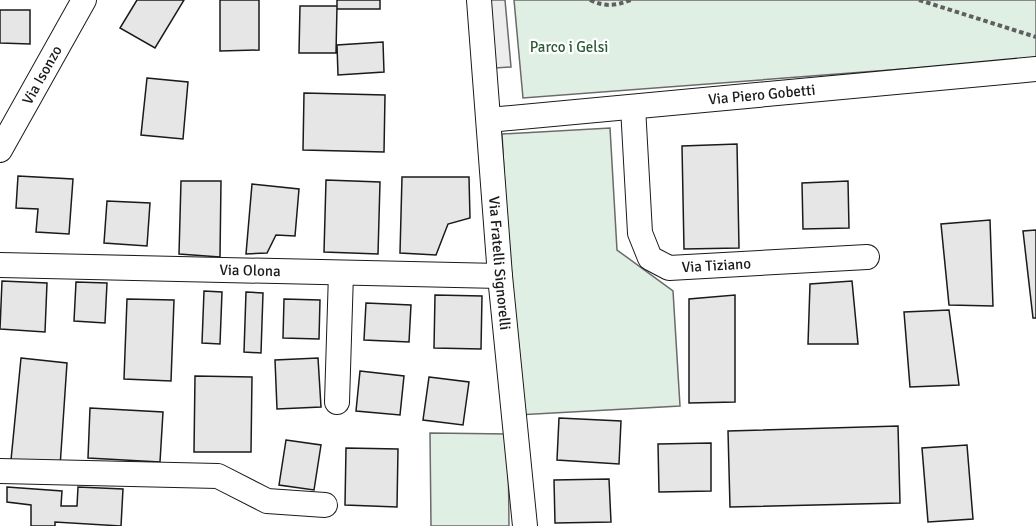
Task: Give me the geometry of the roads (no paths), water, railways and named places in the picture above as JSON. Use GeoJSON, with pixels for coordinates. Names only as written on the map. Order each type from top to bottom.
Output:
{"type":"FeatureCollection","features":[{"type":"Feature","properties":{"kind":"street","name":"Via Isonzo"},"geometry":{"type":"LineString","coordinates":[[0,149],[84,0]]}},
{"type":"Feature","properties":{"kind":"street","name":"Via Fratelli Signorelli"},"geometry":{"type":"LineString","coordinates":[[479,0],[500,276],[525,526]]}},
{"type":"Feature","properties":{"kind":"street","name":"Via Piero Gobetti"},"geometry":{"type":"LineString","coordinates":[[489,120],[1036,69]]}},
{"type":"Feature","properties":{"kind":"street","name":"Via Tiziano"},"geometry":{"type":"LineString","coordinates":[[633,107],[640,233],[650,258],[669,268],[867,257]]}},
{"type":"Feature","properties":{"kind":"street","name":"Via Olona"},"geometry":{"type":"LineString","coordinates":[[0,265],[500,276]]}},
{"type":"Feature","properties":{"kind":"street"},"geometry":{"type":"LineString","coordinates":[[337,402],[341,273]]}},
{"type":"Feature","properties":{"kind":"street"},"geometry":{"type":"LineString","coordinates":[[0,471],[218,476],[267,501],[325,505]]}},
{"type":"Feature","properties":{"kind":"park label","name":"Parco i Gelsi"},"geometry":{"type":"Point","coordinates":[569,47]}}]}
